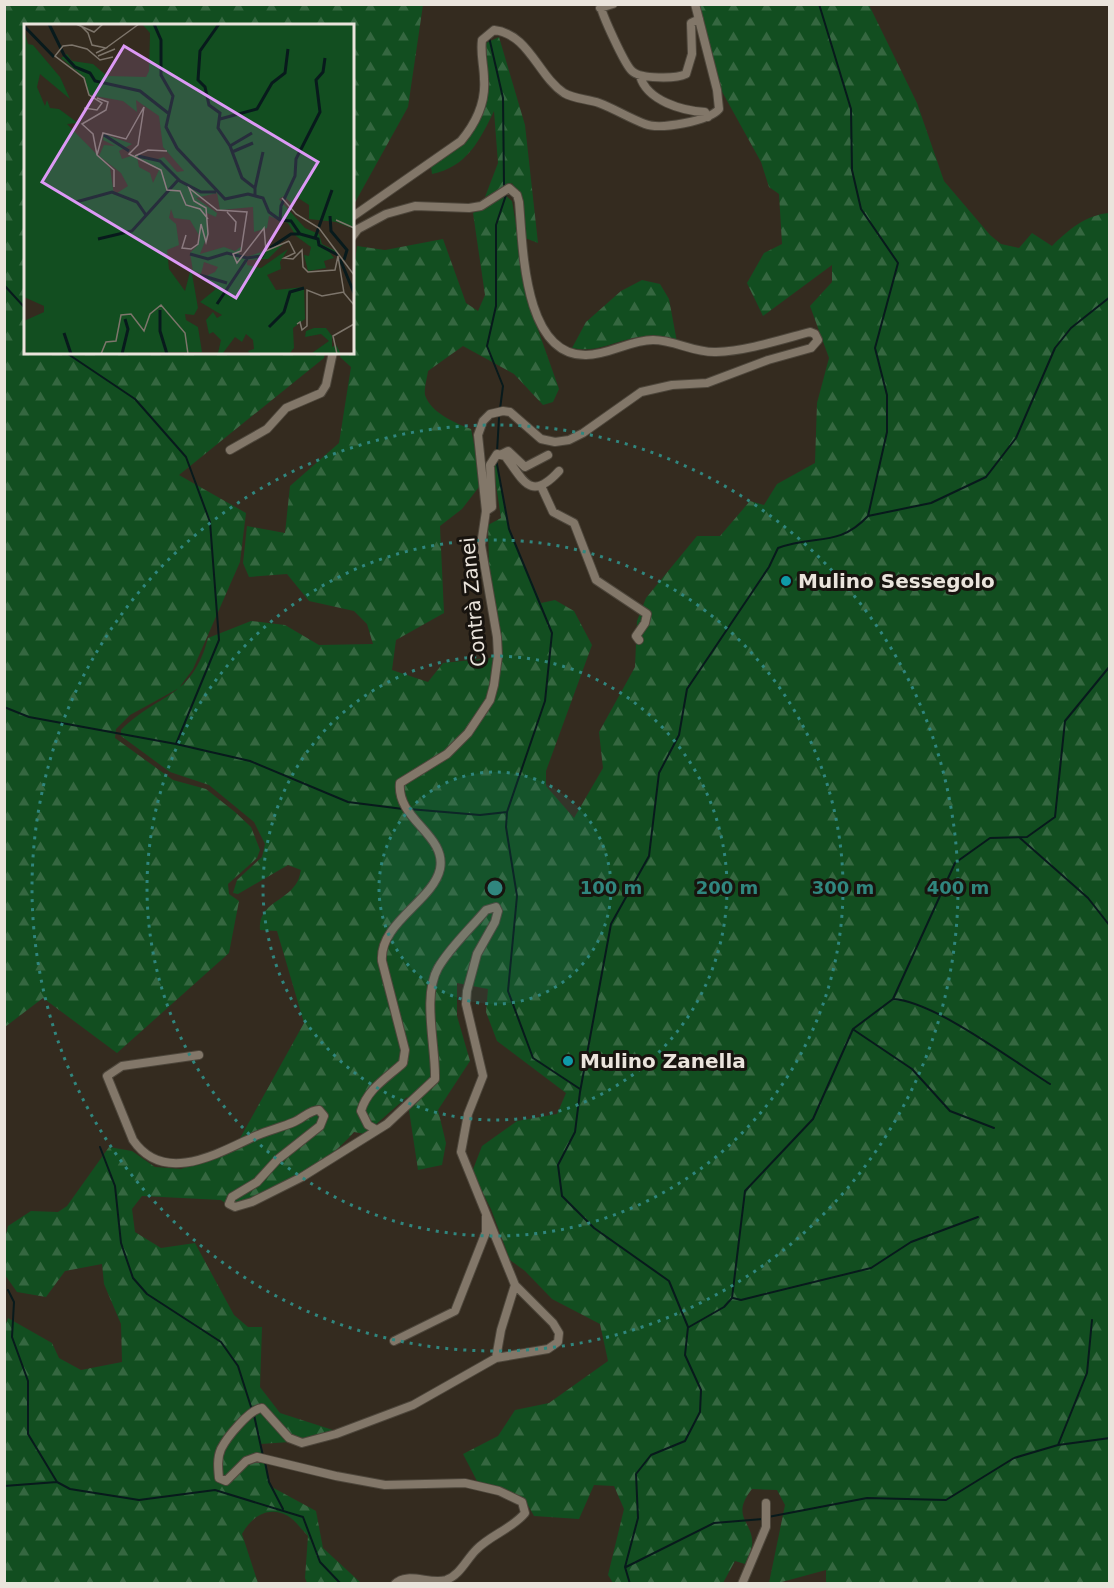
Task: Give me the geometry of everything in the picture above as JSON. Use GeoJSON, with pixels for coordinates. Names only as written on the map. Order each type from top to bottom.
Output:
{"type":"FeatureCollection","features":[{"type":"Feature","properties":{"kind":"street"},"geometry":{"type":"LineString","coordinates":[[613,4],[600,6],[603,21],[629,68],[640,76],[656,98],[688,111],[705,112],[708,117]]}},
{"type":"Feature","properties":{"kind":"street"},"geometry":{"type":"LineString","coordinates":[[354,216],[461,141],[477,118],[484,97],[482,40],[494,30],[508,33],[518,41],[557,87],[569,96],[615,109],[652,126],[708,117],[719,109],[719,101],[695,4]]}},
{"type":"Feature","properties":{"kind":"street"},"geometry":{"type":"LineString","coordinates":[[640,76],[686,75],[692,54],[691,23],[699,19]]}},
{"type":"Feature","properties":{"kind":"street","name":"Contrà Zanei"},"geometry":{"type":"LineString","coordinates":[[356,228],[386,214],[415,206],[469,208],[481,206],[509,188],[517,195],[519,201],[526,270],[538,320],[543,331],[561,348],[576,355],[587,355],[653,340],[714,352],[810,332],[818,337],[817,343],[811,348],[768,360],[724,378],[707,383],[672,385],[641,392],[569,440],[548,442],[541,440],[510,412],[497,411],[490,414],[483,422],[478,435],[486,511],[481,545],[498,656],[490,700],[468,733],[447,754],[400,783],[399,792],[406,809],[436,848],[441,859],[440,872],[417,903],[384,939],[381,948],[382,961],[405,1050],[404,1063],[378,1085],[364,1102],[361,1111],[368,1125],[375,1129]]}},
{"type":"Feature","properties":{"kind":"street"},"geometry":{"type":"LineString","coordinates":[[230,450],[267,429],[286,408],[321,393],[326,385],[333,354]]}},
{"type":"Feature","properties":{"kind":"street"},"geometry":{"type":"LineString","coordinates":[[548,455],[525,467],[508,451],[502,454],[519,478],[534,487],[541,486],[558,471]]}},
{"type":"Feature","properties":{"kind":"street","name":"Contrà Zanei"},"geometry":{"type":"LineString","coordinates":[[486,511],[492,507],[490,462],[497,454],[502,454]]}},
{"type":"Feature","properties":{"kind":"street"},"geometry":{"type":"LineString","coordinates":[[541,486],[555,513],[574,523],[589,568],[596,580],[646,614],[645,623],[636,636],[639,640]]}},
{"type":"Feature","properties":{"kind":"street"},"geometry":{"type":"LineString","coordinates":[[199,1055],[122,1066],[107,1076],[133,1140],[140,1149],[154,1157],[174,1163],[199,1161],[221,1154],[250,1138],[294,1122],[313,1110],[319,1110],[324,1116],[320,1126],[277,1160],[257,1182],[229,1201],[232,1207],[252,1202],[284,1188],[375,1129],[387,1124],[435,1080],[431,1032],[432,982],[438,967],[449,953],[486,910],[496,906],[498,911],[495,922],[477,954],[467,991],[466,1004],[483,1076],[468,1114],[460,1152],[472,1186],[486,1209],[515,1285],[553,1323],[559,1333],[558,1342],[548,1349],[496,1358],[413,1405],[336,1434],[302,1443],[289,1438],[266,1410],[252,1411],[222,1448],[218,1464],[219,1478],[226,1481],[246,1461],[257,1457],[385,1485],[465,1483],[499,1491],[522,1502],[525,1513],[519,1520],[489,1538],[455,1575],[445,1580],[407,1578],[395,1584]]}},
{"type":"Feature","properties":{"kind":"street"},"geometry":{"type":"LineString","coordinates":[[394,1341],[455,1311],[486,1232],[486,1209]]}},
{"type":"Feature","properties":{"kind":"street"},"geometry":{"type":"LineString","coordinates":[[496,1358],[501,1330],[515,1285]]}},
{"type":"Feature","properties":{"kind":"street"},"geometry":{"type":"LineString","coordinates":[[742,1584],[750,1571],[767,1518],[766,1503]]}},
{"type":"Feature","properties":{"kind":"green space"},"geometry":{"type":"Polygon","coordinates":[[[5,4],[423,5],[408,107],[354,204],[354,24],[24,24],[24,354],[325,354],[324,358],[179,475],[246,513],[240,562],[193,669],[179,688],[130,715],[116,729],[115,738],[173,780],[206,789],[251,827],[260,850],[257,858],[228,884],[229,894],[239,901],[229,953],[117,1053],[43,998],[5,1027],[5,4]]]}},
{"type":"Feature","properties":{"kind":"green space"},"geometry":{"type":"Polygon","coordinates":[[[698,5],[869,5],[917,103],[944,181],[990,235],[1001,244],[1019,248],[1032,233],[1052,246],[1078,224],[1109,213],[1109,1583],[826,1584],[826,1570],[778,1583],[769,1583],[785,1505],[777,1490],[752,1489],[743,1507],[744,1519],[752,1538],[751,1548],[745,1564],[735,1561],[723,1583],[613,1583],[608,1575],[624,1509],[614,1486],[594,1485],[579,1519],[534,1516],[525,1500],[477,1481],[463,1454],[498,1436],[515,1410],[549,1403],[608,1361],[600,1324],[552,1299],[525,1271],[510,1260],[491,1209],[472,1172],[482,1146],[517,1121],[557,1114],[566,1093],[497,1041],[486,1012],[488,989],[457,983],[457,1016],[470,1061],[438,1110],[446,1143],[442,1165],[418,1170],[407,1097],[365,1134],[354,1132],[328,1157],[298,1177],[232,1208],[221,1200],[142,1196],[132,1209],[135,1232],[161,1248],[195,1243],[234,1315],[248,1327],[262,1327],[260,1387],[280,1413],[336,1431],[305,1441],[260,1444],[270,1486],[316,1511],[323,1548],[361,1583],[307,1583],[305,1578],[308,1536],[291,1518],[281,1513],[267,1512],[250,1522],[242,1534],[258,1583],[5,1584],[4,1328],[8,1318],[52,1343],[59,1358],[81,1370],[122,1362],[121,1324],[104,1284],[102,1264],[65,1271],[46,1297],[17,1292],[5,1275],[5,1238],[8,1226],[31,1211],[58,1212],[67,1206],[109,1147],[132,1151],[155,1167],[181,1169],[234,1149],[304,1023],[277,931],[260,930],[263,914],[291,890],[298,881],[301,870],[288,865],[238,894],[233,893],[237,880],[262,857],[265,844],[254,822],[209,785],[170,772],[121,736],[121,730],[183,684],[193,673],[208,638],[251,621],[285,625],[319,645],[373,644],[367,624],[354,611],[309,601],[287,574],[249,577],[243,563],[247,526],[285,533],[290,486],[339,443],[351,367],[340,357],[341,354],[354,354],[354,268],[357,246],[385,250],[443,239],[466,303],[478,311],[485,295],[473,213],[506,196],[512,201],[530,307],[559,389],[553,402],[543,405],[514,374],[463,346],[428,371],[425,395],[432,407],[458,424],[471,429],[482,483],[462,509],[440,526],[444,613],[396,640],[392,670],[428,682],[443,663],[490,658],[502,644],[489,564],[488,525],[501,518],[495,478],[486,482],[485,468],[495,455],[509,529],[541,603],[555,600],[574,611],[592,645],[546,771],[546,786],[574,818],[603,768],[599,732],[635,667],[637,621],[646,598],[697,536],[720,536],[750,501],[764,505],[777,484],[815,463],[817,403],[829,358],[810,306],[832,282],[832,265],[763,316],[747,283],[764,253],[782,244],[779,194],[769,187],[761,162],[720,88],[698,5]]]}},
{"type":"Feature","properties":{"kind":"green space"},"geometry":{"type":"Polygon","coordinates":[[[499,37],[525,125],[538,243],[525,238],[518,193],[512,183],[485,197],[498,163],[494,111],[471,151],[454,165],[432,174],[431,166],[451,153],[476,128],[486,101],[486,43],[499,37]]]}},
{"type":"Feature","properties":{"kind":"green space"},"geometry":{"type":"Polygon","coordinates":[[[642,280],[660,284],[669,299],[677,342],[638,337],[596,348],[572,348],[586,322],[621,291],[642,280]]]}},
{"type":"Feature","properties":{"kind":"waterway"},"geometry":{"type":"LineString","coordinates":[[819,4],[851,109],[852,170],[861,209],[898,263],[875,348],[887,395],[887,432],[868,516]]}},
{"type":"Feature","properties":{"kind":"waterway"},"geometry":{"type":"LineString","coordinates":[[489,37],[503,98],[504,185]]}},
{"type":"Feature","properties":{"kind":"waterway"},"geometry":{"type":"LineString","coordinates":[[500,409],[503,386],[487,346],[496,306],[496,225],[506,195]]}},
{"type":"Feature","properties":{"kind":"waterway"},"geometry":{"type":"LineString","coordinates":[[4,285],[24,307]]}},
{"type":"Feature","properties":{"kind":"waterway"},"geometry":{"type":"LineString","coordinates":[[868,516],[931,503],[986,477],[1016,438],[1055,348],[1071,328],[1110,297]]}},
{"type":"Feature","properties":{"kind":"waterway"},"geometry":{"type":"LineString","coordinates":[[68,354],[135,399],[186,457],[210,522],[219,640],[176,744]]}},
{"type":"Feature","properties":{"kind":"waterway"},"geometry":{"type":"LineString","coordinates":[[497,452],[499,418]]}},
{"type":"Feature","properties":{"kind":"waterway"},"geometry":{"type":"LineString","coordinates":[[496,459],[509,529],[552,633],[545,701],[507,812],[506,827],[517,896],[508,991],[533,1058],[580,1089]]}},
{"type":"Feature","properties":{"kind":"waterway"},"geometry":{"type":"LineString","coordinates":[[630,1584],[625,1567],[638,1518],[636,1474],[651,1455],[685,1441],[700,1412],[701,1390],[685,1355],[688,1327],[669,1281],[594,1228],[562,1196],[558,1165],[575,1132],[580,1092],[611,924],[649,856],[659,773],[679,735],[687,689],[769,567],[778,548],[846,533],[868,516]]}},
{"type":"Feature","properties":{"kind":"waterway"},"geometry":{"type":"LineString","coordinates":[[689,1327],[724,1307],[732,1298],[745,1191],[813,1119],[853,1029],[893,999],[955,863],[990,838],[1027,837],[1055,817],[1065,721],[1110,666]]}},
{"type":"Feature","properties":{"kind":"waterway"},"geometry":{"type":"LineString","coordinates":[[4,707],[29,717],[176,744],[250,761],[348,802],[403,809]]}},
{"type":"Feature","properties":{"kind":"waterway"},"geometry":{"type":"LineString","coordinates":[[409,809],[480,815],[507,812]]}},
{"type":"Feature","properties":{"kind":"waterway"},"geometry":{"type":"LineString","coordinates":[[1020,838],[1088,898],[1110,926]]}},
{"type":"Feature","properties":{"kind":"waterway"},"geometry":{"type":"LineString","coordinates":[[893,999],[910,1002],[951,1021],[1050,1084]]}},
{"type":"Feature","properties":{"kind":"waterway"},"geometry":{"type":"LineString","coordinates":[[854,1030],[912,1069],[950,1111],[994,1128]]}},
{"type":"Feature","properties":{"kind":"waterway"},"geometry":{"type":"LineString","coordinates":[[100,1147],[115,1186],[121,1243],[133,1278],[147,1294],[221,1342],[238,1366],[252,1410]]}},
{"type":"Feature","properties":{"kind":"waterway"},"geometry":{"type":"LineString","coordinates":[[733,1298],[741,1300],[871,1268],[911,1242],[978,1217]]}},
{"type":"Feature","properties":{"kind":"waterway"},"geometry":{"type":"LineString","coordinates":[[8,1290],[14,1302],[12,1337],[28,1381],[28,1434],[57,1482],[70,1489],[139,1500],[215,1490],[303,1517],[320,1562],[341,1584]]}},
{"type":"Feature","properties":{"kind":"waterway"},"geometry":{"type":"LineString","coordinates":[[1058,1445],[1087,1373],[1092,1320]]}},
{"type":"Feature","properties":{"kind":"waterway"},"geometry":{"type":"LineString","coordinates":[[254,1415],[263,1456]]}},
{"type":"Feature","properties":{"kind":"waterway"},"geometry":{"type":"LineString","coordinates":[[768,1517],[867,1498],[946,1500],[1014,1458],[1058,1445],[1110,1438]]}},
{"type":"Feature","properties":{"kind":"waterway"},"geometry":{"type":"LineString","coordinates":[[265,1462],[269,1482],[283,1509]]}},
{"type":"Feature","properties":{"kind":"waterway"},"geometry":{"type":"LineString","coordinates":[[4,1486],[57,1482]]}},
{"type":"Feature","properties":{"kind":"waterway"},"geometry":{"type":"LineString","coordinates":[[626,1567],[714,1523],[763,1519]]}},
{"type":"Feature","properties":{"kind":"place","name":"Mulino Sessegolo"},"geometry":{"type":"Point","coordinates":[786,581]}},
{"type":"Feature","properties":{"kind":"place","name":"Mulino Zanella"},"geometry":{"type":"Point","coordinates":[568,1061]}}]}
